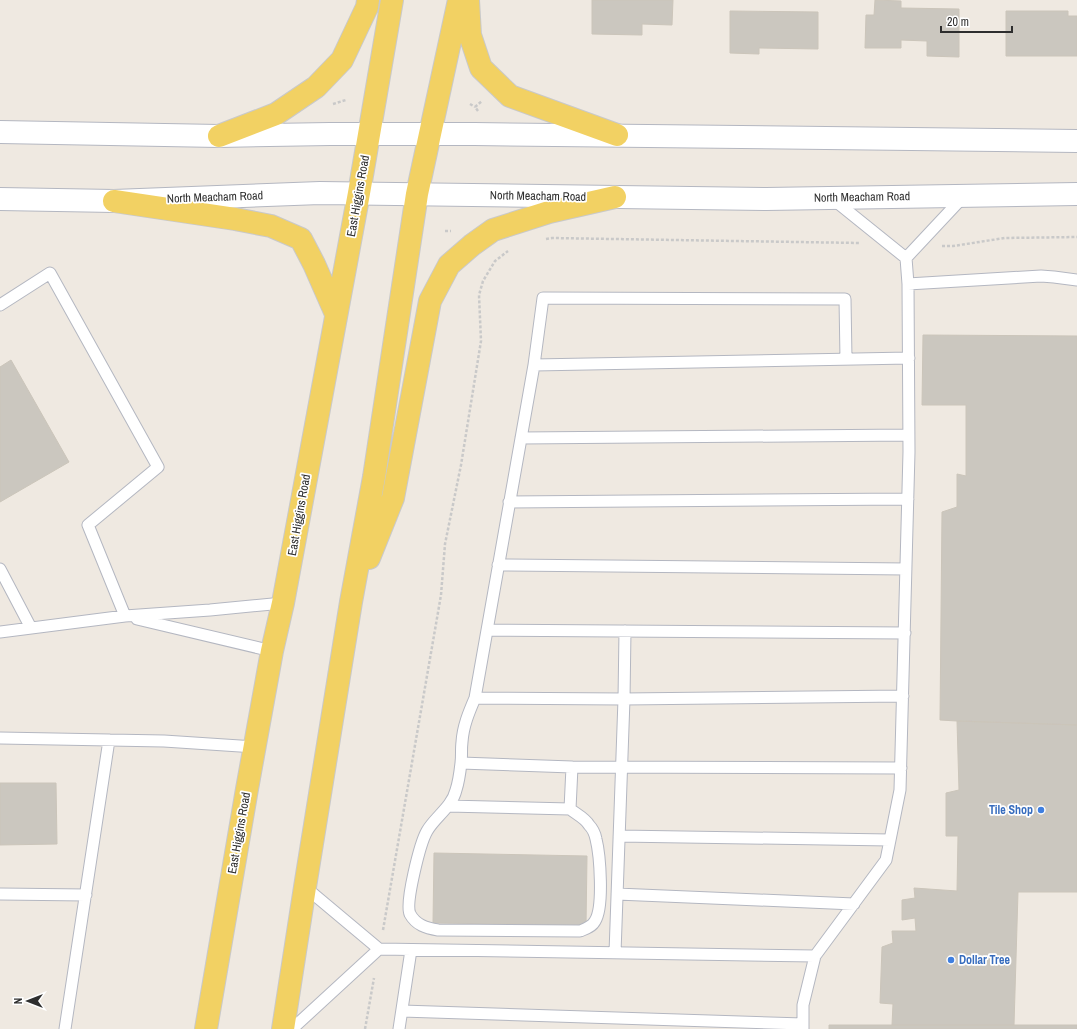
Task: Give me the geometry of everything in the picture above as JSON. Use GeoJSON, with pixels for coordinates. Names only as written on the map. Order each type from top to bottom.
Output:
{"type":"FeatureCollection","features":[{"type":"Feature","properties":{"kind":"main road"},"geometry":{"type":"LineString","coordinates":[[219,136],[276,114],[316,87],[342,60],[367,7],[368,0]]}},
{"type":"Feature","properties":{"kind":"main road","name":"East Higgins Road"},"geometry":{"type":"LineString","coordinates":[[206,1029],[272,651],[283,603],[359,193],[392,0]]}},
{"type":"Feature","properties":{"kind":"main road"},"geometry":{"type":"LineString","coordinates":[[283,1029],[305,887],[374,477],[417,194],[459,0]]}},
{"type":"Feature","properties":{"kind":"main road"},"geometry":{"type":"LineString","coordinates":[[468,0],[470,35],[481,68],[510,96],[617,135]]}},
{"type":"Feature","properties":{"kind":"main road"},"geometry":{"type":"LineString","coordinates":[[0,132],[219,136],[430,133],[1077,141]]}},
{"type":"Feature","properties":{"kind":"main road","name":"North Meacham Road"},"geometry":{"type":"LineString","coordinates":[[0,199],[114,201],[320,193],[766,199],[1077,194]]}},
{"type":"Feature","properties":{"kind":"main road"},"geometry":{"type":"LineString","coordinates":[[352,602],[393,498],[430,301],[449,265],[472,245],[493,230],[549,212],[615,197]]}},
{"type":"Feature","properties":{"kind":"main road"},"geometry":{"type":"LineString","coordinates":[[114,201],[271,226],[301,239],[314,264],[336,314]]}},
{"type":"Feature","properties":{"kind":"lane"},"geometry":{"type":"LineString","coordinates":[[402,1011],[803,1026],[803,1005],[815,956],[886,860],[900,790],[909,435],[908,284],[906,258],[964,195]]}},
{"type":"Feature","properties":{"kind":"lane"},"geometry":{"type":"LineString","coordinates":[[830,198],[906,258]]}},
{"type":"Feature","properties":{"kind":"lane"},"geometry":{"type":"LineString","coordinates":[[0,305],[50,273],[158,467],[88,525],[125,616]]}},
{"type":"Feature","properties":{"kind":"lane"},"geometry":{"type":"LineString","coordinates":[[908,284],[1041,276],[1077,280]]}},
{"type":"Feature","properties":{"kind":"lane"},"geometry":{"type":"LineString","coordinates":[[448,806],[570,810],[579,815],[589,824],[596,837],[598,850],[600,890],[599,910],[595,922],[589,927],[580,930],[438,930],[425,928],[415,921],[410,912],[409,903],[422,841],[427,831],[448,806],[456,791],[461,763],[463,734],[466,719],[475,698],[534,365],[543,298],[845,299],[846,359]]}},
{"type":"Feature","properties":{"kind":"lane"},"geometry":{"type":"LineString","coordinates":[[534,365],[909,358]]}},
{"type":"Feature","properties":{"kind":"lane"},"geometry":{"type":"LineString","coordinates":[[521,438],[909,435]]}},
{"type":"Feature","properties":{"kind":"lane"},"geometry":{"type":"LineString","coordinates":[[510,502],[908,498]]}},
{"type":"Feature","properties":{"kind":"lane"},"geometry":{"type":"LineString","coordinates":[[498,565],[906,569]]}},
{"type":"Feature","properties":{"kind":"lane"},"geometry":{"type":"LineString","coordinates":[[0,569],[31,628]]}},
{"type":"Feature","properties":{"kind":"lane"},"geometry":{"type":"LineString","coordinates":[[0,632],[125,616],[283,603]]}},
{"type":"Feature","properties":{"kind":"lane"},"geometry":{"type":"LineString","coordinates":[[125,616],[272,651]]}},
{"type":"Feature","properties":{"kind":"lane"},"geometry":{"type":"LineString","coordinates":[[487,630],[904,633]]}},
{"type":"Feature","properties":{"kind":"lane"},"geometry":{"type":"LineString","coordinates":[[614,953],[622,767],[625,631]]}},
{"type":"Feature","properties":{"kind":"lane"},"geometry":{"type":"LineString","coordinates":[[475,698],[624,699],[903,696]]}},
{"type":"Feature","properties":{"kind":"lane"},"geometry":{"type":"LineString","coordinates":[[0,738],[164,741],[255,747]]}},
{"type":"Feature","properties":{"kind":"lane"},"geometry":{"type":"LineString","coordinates":[[65,1029],[109,740]]}},
{"type":"Feature","properties":{"kind":"lane"},"geometry":{"type":"LineString","coordinates":[[461,763],[572,767],[901,768]]}},
{"type":"Feature","properties":{"kind":"lane"},"geometry":{"type":"LineString","coordinates":[[570,810],[572,767]]}},
{"type":"Feature","properties":{"kind":"lane"},"geometry":{"type":"LineString","coordinates":[[619,836],[890,840]]}},
{"type":"Feature","properties":{"kind":"lane"},"geometry":{"type":"LineString","coordinates":[[305,887],[380,949],[815,956]]}},
{"type":"Feature","properties":{"kind":"lane"},"geometry":{"type":"LineString","coordinates":[[0,894],[86,895]]}},
{"type":"Feature","properties":{"kind":"lane"},"geometry":{"type":"LineString","coordinates":[[617,894],[854,904]]}},
{"type":"Feature","properties":{"kind":"lane"},"geometry":{"type":"LineString","coordinates":[[292,1029],[380,949]]}},
{"type":"Feature","properties":{"kind":"lane"},"geometry":{"type":"LineString","coordinates":[[399,1029],[412,950]]}},
{"type":"Feature","properties":{"kind":"path"},"geometry":{"type":"LineString","coordinates":[[331,104],[346,100]]}},
{"type":"Feature","properties":{"kind":"path"},"geometry":{"type":"LineString","coordinates":[[476,107],[482,100]]}},
{"type":"Feature","properties":{"kind":"path"},"geometry":{"type":"LineString","coordinates":[[470,104],[476,107],[479,113]]}},
{"type":"Feature","properties":{"kind":"path"},"geometry":{"type":"LineString","coordinates":[[445,231],[454,231]]}},
{"type":"Feature","properties":{"kind":"path"},"geometry":{"type":"LineString","coordinates":[[365,1029],[380,949]]}},
{"type":"Feature","properties":{"kind":"building"},"geometry":{"type":"Polygon","coordinates":[[[592,0],[673,0],[672,25],[642,24],[642,35],[592,34],[592,0]]]}},
{"type":"Feature","properties":{"kind":"building"},"geometry":{"type":"Polygon","coordinates":[[[875,0],[901,1],[901,8],[959,9],[959,57],[927,56],[927,41],[901,40],[901,48],[865,48],[866,15],[874,15],[875,0]]]}},
{"type":"Feature","properties":{"kind":"building"},"geometry":{"type":"Polygon","coordinates":[[[730,11],[818,12],[818,49],[759,48],[759,54],[730,53],[730,11]]]}},
{"type":"Feature","properties":{"kind":"building"},"geometry":{"type":"Polygon","coordinates":[[[1006,11],[1068,11],[1068,16],[1077,16],[1077,56],[1006,56],[1006,11]]]}},
{"type":"Feature","properties":{"kind":"building"},"geometry":{"type":"Polygon","coordinates":[[[923,335],[1077,336],[1077,725],[940,720],[942,512],[957,507],[957,474],[966,476],[966,405],[922,405],[923,335]]]}},
{"type":"Feature","properties":{"kind":"building"},"geometry":{"type":"Polygon","coordinates":[[[11,360],[69,462],[0,502],[0,367],[11,360]]]}},
{"type":"Feature","properties":{"kind":"building"},"geometry":{"type":"Polygon","coordinates":[[[957,721],[1077,725],[1077,892],[1018,892],[1014,1025],[892,1025],[893,1004],[880,1003],[882,947],[893,943],[892,931],[916,931],[915,918],[902,920],[902,900],[915,898],[914,888],[957,891],[958,836],[946,836],[946,793],[959,790],[957,721]]]}},
{"type":"Feature","properties":{"kind":"building"},"geometry":{"type":"Polygon","coordinates":[[[0,783],[56,783],[57,844],[0,845],[0,783]]]}},
{"type":"Feature","properties":{"kind":"building"},"geometry":{"type":"Polygon","coordinates":[[[434,853],[587,856],[586,925],[433,923],[434,853]]]}},
{"type":"Feature","properties":{"kind":"building"},"geometry":{"type":"Polygon","coordinates":[[[829,1025],[1077,1025],[1077,1029],[829,1029],[829,1025]]]}},
{"type":"Feature","properties":{"kind":"place","name":"Tile Shop"},"geometry":{"type":"Point","coordinates":[1041,810]}},
{"type":"Feature","properties":{"kind":"place","name":"Dollar Tree"},"geometry":{"type":"Point","coordinates":[951,960]}}]}
